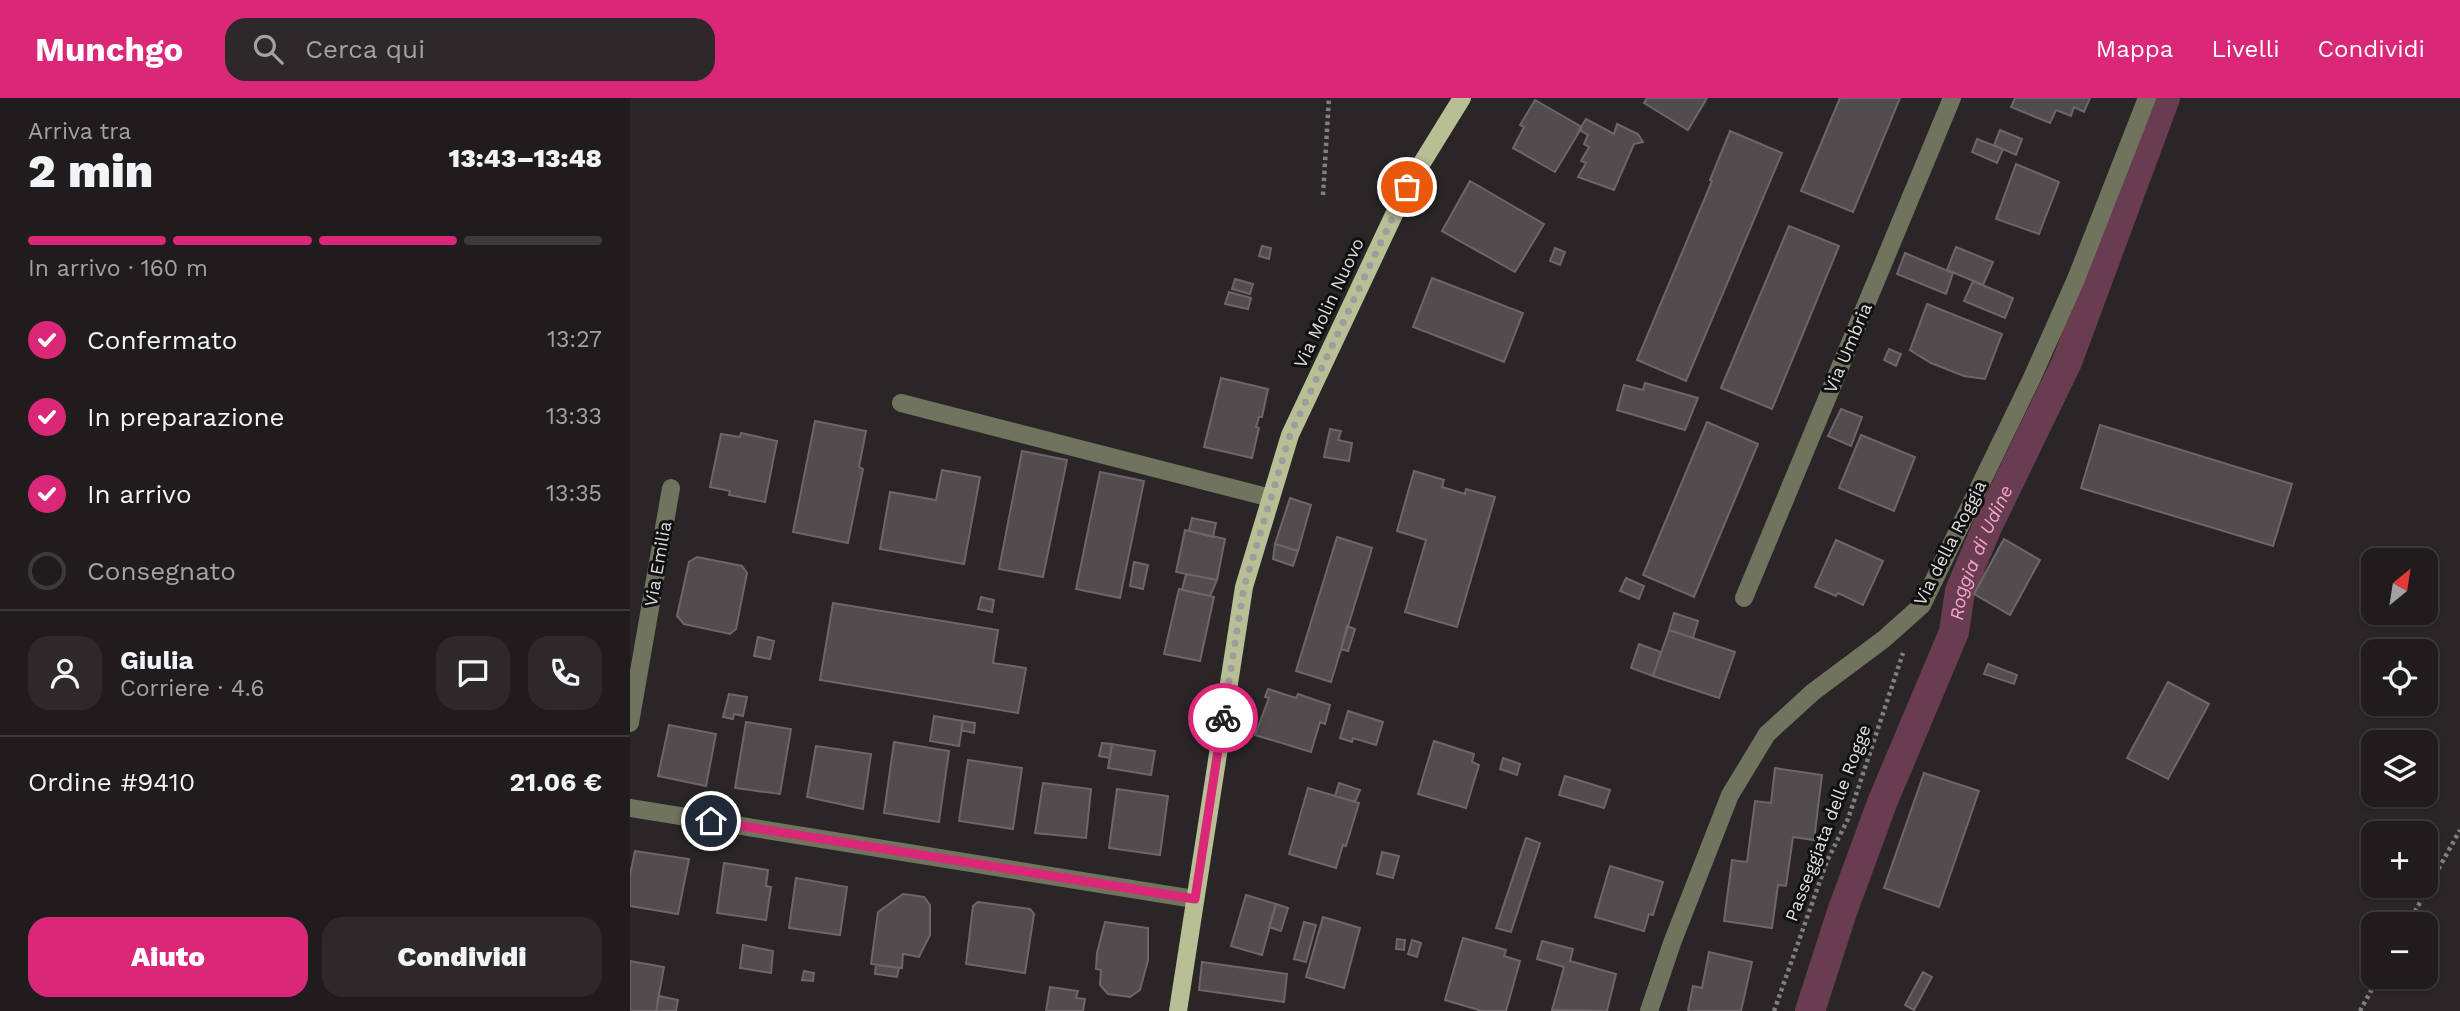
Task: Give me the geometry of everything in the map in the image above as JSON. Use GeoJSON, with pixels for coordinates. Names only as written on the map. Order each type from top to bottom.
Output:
{"type":"FeatureCollection","features":[{"type":"Feature","properties":{"kind":"main road","name":"Via Molin Nuovo"},"geometry":{"type":"LineString","coordinates":[[1178,1011],[1244,587],[1290,435],[1407,187],[1462,98]]}},
{"type":"Feature","properties":{"kind":"street","name":"Via Umbria"},"geometry":{"type":"LineString","coordinates":[[1744,598],[1952,98]]}},
{"type":"Feature","properties":{"kind":"street","name":"Via della Roggia"},"geometry":{"type":"LineString","coordinates":[[1649,1011],[1672,943],[1730,795],[1767,734],[1813,692],[1884,639],[1922,606],[2031,380],[2076,279],[2147,98]]}},
{"type":"Feature","properties":{"kind":"street"},"geometry":{"type":"LineString","coordinates":[[901,403],[1271,498]]}},
{"type":"Feature","properties":{"kind":"street","name":"Via Emilia"},"geometry":{"type":"LineString","coordinates":[[630,723],[671,488]]}},
{"type":"Feature","properties":{"kind":"street"},"geometry":{"type":"LineString","coordinates":[[630,808],[1195,899]]}},
{"type":"Feature","properties":{"kind":"path"},"geometry":{"type":"LineString","coordinates":[[1323,195],[1329,98]]}},
{"type":"Feature","properties":{"kind":"path","name":"Passeggiata delle Rogge"},"geometry":{"type":"LineString","coordinates":[[1774,1011],[1827,861],[1848,819],[1906,642]]}},
{"type":"Feature","properties":{"kind":"path"},"geometry":{"type":"LineString","coordinates":[[2415,912],[2460,830]]}},
{"type":"Feature","properties":{"kind":"path"},"geometry":{"type":"LineString","coordinates":[[2360,1011],[2372,989]]}},
{"type":"Feature","properties":{"kind":"building"},"geometry":{"type":"Polygon","coordinates":[[[1647,98],[1707,98],[1688,130],[1644,103],[1647,98]]]}},
{"type":"Feature","properties":{"kind":"building"},"geometry":{"type":"Polygon","coordinates":[[[1840,98],[1900,98],[1853,212],[1801,191],[1840,98]]]}},
{"type":"Feature","properties":{"kind":"building"},"geometry":{"type":"Polygon","coordinates":[[[2015,98],[2090,98],[2084,112],[2074,107],[2071,116],[2056,110],[2050,123],[2011,107],[2015,98]]]}},
{"type":"Feature","properties":{"kind":"building"},"geometry":{"type":"Polygon","coordinates":[[[1535,100],[1582,127],[1555,172],[1513,148],[1524,127],[1520,125],[1535,100]]]}},
{"type":"Feature","properties":{"kind":"building"},"geometry":{"type":"Polygon","coordinates":[[[1586,119],[1614,134],[1617,124],[1638,134],[1643,142],[1634,144],[1614,190],[1578,177],[1586,163],[1581,161],[1589,147],[1584,144],[1588,135],[1579,130],[1586,119]]]}},
{"type":"Feature","properties":{"kind":"building"},"geometry":{"type":"Polygon","coordinates":[[[2000,130],[2022,139],[2016,155],[1994,145],[2000,130]]]}},
{"type":"Feature","properties":{"kind":"building"},"geometry":{"type":"Polygon","coordinates":[[[1730,131],[1782,153],[1686,381],[1637,360],[1712,181],[1710,180],[1730,131]]]}},
{"type":"Feature","properties":{"kind":"building"},"geometry":{"type":"Polygon","coordinates":[[[1977,139],[2003,149],[1997,163],[1972,152],[1977,139]]]}},
{"type":"Feature","properties":{"kind":"building"},"geometry":{"type":"Polygon","coordinates":[[[2016,164],[2059,182],[2039,234],[1996,219],[2016,164]]]}},
{"type":"Feature","properties":{"kind":"building"},"geometry":{"type":"Polygon","coordinates":[[[1470,181],[1544,224],[1515,272],[1442,231],[1470,181]]]}},
{"type":"Feature","properties":{"kind":"building"},"geometry":{"type":"Polygon","coordinates":[[[1789,226],[1839,246],[1772,409],[1721,388],[1789,226]]]}},
{"type":"Feature","properties":{"kind":"building"},"geometry":{"type":"Polygon","coordinates":[[[1262,246],[1271,248],[1269,259],[1259,256],[1262,246]]]}},
{"type":"Feature","properties":{"kind":"building"},"geometry":{"type":"Polygon","coordinates":[[[1956,247],[1993,262],[1983,285],[1947,270],[1956,247]]]}},
{"type":"Feature","properties":{"kind":"building"},"geometry":{"type":"Polygon","coordinates":[[[1555,248],[1565,252],[1560,265],[1550,261],[1555,248]]]}},
{"type":"Feature","properties":{"kind":"building"},"geometry":{"type":"Polygon","coordinates":[[[1905,253],[1953,273],[1946,294],[1897,274],[1905,253]]]}},
{"type":"Feature","properties":{"kind":"building"},"geometry":{"type":"Polygon","coordinates":[[[1432,278],[1523,313],[1504,362],[1413,327],[1432,278]]]}},
{"type":"Feature","properties":{"kind":"building"},"geometry":{"type":"Polygon","coordinates":[[[1235,279],[1253,284],[1250,294],[1232,289],[1235,279]]]}},
{"type":"Feature","properties":{"kind":"building"},"geometry":{"type":"Polygon","coordinates":[[[1973,281],[2013,298],[2005,318],[1964,301],[1973,281]]]}},
{"type":"Feature","properties":{"kind":"building"},"geometry":{"type":"Polygon","coordinates":[[[1229,292],[1251,298],[1248,309],[1225,304],[1229,292]]]}},
{"type":"Feature","properties":{"kind":"building"},"geometry":{"type":"Polygon","coordinates":[[[1927,304],[2002,334],[1985,379],[1964,376],[1931,363],[1910,350],[1927,304]]]}},
{"type":"Feature","properties":{"kind":"building"},"geometry":{"type":"Polygon","coordinates":[[[1889,349],[1901,354],[1896,366],[1884,360],[1889,349]]]}},
{"type":"Feature","properties":{"kind":"building"},"geometry":{"type":"Polygon","coordinates":[[[1221,378],[1268,389],[1262,417],[1259,417],[1256,427],[1259,428],[1252,458],[1204,447],[1221,378]]]}},
{"type":"Feature","properties":{"kind":"building"},"geometry":{"type":"Polygon","coordinates":[[[1645,383],[1698,398],[1685,430],[1617,410],[1624,385],[1643,390],[1645,383]]]}},
{"type":"Feature","properties":{"kind":"building"},"geometry":{"type":"Polygon","coordinates":[[[1841,409],[1862,417],[1851,446],[1828,436],[1841,409]]]}},
{"type":"Feature","properties":{"kind":"building"},"geometry":{"type":"Polygon","coordinates":[[[815,421],[866,431],[859,467],[863,469],[848,543],[793,532],[815,421]]]}},
{"type":"Feature","properties":{"kind":"building"},"geometry":{"type":"Polygon","coordinates":[[[1707,422],[1758,444],[1694,597],[1643,575],[1707,422]]]}},
{"type":"Feature","properties":{"kind":"building"},"geometry":{"type":"Polygon","coordinates":[[[2100,425],[2292,484],[2273,546],[2081,488],[2100,425]]]}},
{"type":"Feature","properties":{"kind":"building"},"geometry":{"type":"Polygon","coordinates":[[[1330,429],[1341,431],[1338,440],[1352,443],[1349,461],[1324,457],[1330,429]]]}},
{"type":"Feature","properties":{"kind":"building"},"geometry":{"type":"Polygon","coordinates":[[[741,433],[777,441],[765,502],[729,495],[730,491],[710,487],[721,434],[740,437],[741,433]]]}},
{"type":"Feature","properties":{"kind":"building"},"geometry":{"type":"Polygon","coordinates":[[[1861,435],[1915,457],[1894,511],[1839,488],[1861,435]]]}},
{"type":"Feature","properties":{"kind":"building"},"geometry":{"type":"Polygon","coordinates":[[[1022,451],[1067,460],[1043,577],[999,569],[1022,451]]]}},
{"type":"Feature","properties":{"kind":"building"},"geometry":{"type":"Polygon","coordinates":[[[942,470],[980,477],[964,564],[880,549],[890,492],[936,500],[942,470]]]}},
{"type":"Feature","properties":{"kind":"building"},"geometry":{"type":"Polygon","coordinates":[[[1414,471],[1444,480],[1442,487],[1465,494],[1466,489],[1495,497],[1457,627],[1405,612],[1426,540],[1397,531],[1414,471]]]}},
{"type":"Feature","properties":{"kind":"building"},"geometry":{"type":"Polygon","coordinates":[[[1100,472],[1144,481],[1120,598],[1076,589],[1100,472]]]}},
{"type":"Feature","properties":{"kind":"building"},"geometry":{"type":"Polygon","coordinates":[[[1290,498],[1311,505],[1298,551],[1275,544],[1290,498]]]}},
{"type":"Feature","properties":{"kind":"building"},"geometry":{"type":"Polygon","coordinates":[[[1192,518],[1216,523],[1213,537],[1189,531],[1192,518]]]}},
{"type":"Feature","properties":{"kind":"building"},"geometry":{"type":"Polygon","coordinates":[[[1185,530],[1225,539],[1217,580],[1176,572],[1185,530]]]}},
{"type":"Feature","properties":{"kind":"building"},"geometry":{"type":"Polygon","coordinates":[[[1337,537],[1372,548],[1331,682],[1296,671],[1337,537]]]}},
{"type":"Feature","properties":{"kind":"building"},"geometry":{"type":"Polygon","coordinates":[[[2004,539],[2040,560],[2010,615],[1974,594],[2004,539]]]}},
{"type":"Feature","properties":{"kind":"building"},"geometry":{"type":"Polygon","coordinates":[[[1836,540],[1883,561],[1863,605],[1838,593],[1836,596],[1815,587],[1836,540]]]}},
{"type":"Feature","properties":{"kind":"building"},"geometry":{"type":"Polygon","coordinates":[[[1275,544],[1298,551],[1293,566],[1273,559],[1275,544]]]}},
{"type":"Feature","properties":{"kind":"building"},"geometry":{"type":"Polygon","coordinates":[[[697,557],[742,566],[747,573],[736,629],[730,634],[684,624],[677,616],[689,562],[697,557]]]}},
{"type":"Feature","properties":{"kind":"building"},"geometry":{"type":"Polygon","coordinates":[[[1134,562],[1148,565],[1143,589],[1130,586],[1134,562]]]}},
{"type":"Feature","properties":{"kind":"building"},"geometry":{"type":"Polygon","coordinates":[[[1186,574],[1217,580],[1210,596],[1182,590],[1186,574]]]}},
{"type":"Feature","properties":{"kind":"building"},"geometry":{"type":"Polygon","coordinates":[[[1626,578],[1644,586],[1639,599],[1620,591],[1626,578]]]}},
{"type":"Feature","properties":{"kind":"building"},"geometry":{"type":"Polygon","coordinates":[[[1179,589],[1214,597],[1200,661],[1164,654],[1179,589]]]}},
{"type":"Feature","properties":{"kind":"building"},"geometry":{"type":"Polygon","coordinates":[[[981,597],[994,600],[992,612],[978,609],[981,597]]]}},
{"type":"Feature","properties":{"kind":"building"},"geometry":{"type":"Polygon","coordinates":[[[833,603],[998,630],[993,663],[1026,668],[1018,713],[820,680],[833,603]]]}},
{"type":"Feature","properties":{"kind":"building"},"geometry":{"type":"Polygon","coordinates":[[[1674,613],[1698,621],[1693,638],[1669,630],[1674,613]]]}},
{"type":"Feature","properties":{"kind":"building"},"geometry":{"type":"Polygon","coordinates":[[[1347,626],[1355,629],[1348,651],[1341,649],[1347,626]]]}},
{"type":"Feature","properties":{"kind":"building"},"geometry":{"type":"Polygon","coordinates":[[[1669,630],[1735,652],[1719,698],[1653,676],[1669,630]]]}},
{"type":"Feature","properties":{"kind":"building"},"geometry":{"type":"Polygon","coordinates":[[[758,637],[774,641],[770,659],[754,656],[758,637]]]}},
{"type":"Feature","properties":{"kind":"building"},"geometry":{"type":"Polygon","coordinates":[[[1639,644],[1661,652],[1653,676],[1631,668],[1639,644]]]}},
{"type":"Feature","properties":{"kind":"building"},"geometry":{"type":"Polygon","coordinates":[[[1988,664],[2017,675],[2014,684],[1984,674],[1988,664]]]}},
{"type":"Feature","properties":{"kind":"building"},"geometry":{"type":"Polygon","coordinates":[[[2168,682],[2209,704],[2168,779],[2127,758],[2168,682]]]}},
{"type":"Feature","properties":{"kind":"building"},"geometry":{"type":"Polygon","coordinates":[[[1268,689],[1296,698],[1298,694],[1330,705],[1325,724],[1320,722],[1311,752],[1255,735],[1269,698],[1265,697],[1268,689]]]}},
{"type":"Feature","properties":{"kind":"building"},"geometry":{"type":"Polygon","coordinates":[[[729,694],[747,697],[743,716],[734,714],[733,719],[723,717],[729,694]]]}},
{"type":"Feature","properties":{"kind":"building"},"geometry":{"type":"Polygon","coordinates":[[[1348,711],[1383,722],[1376,745],[1353,738],[1352,742],[1340,738],[1348,711]]]}},
{"type":"Feature","properties":{"kind":"building"},"geometry":{"type":"Polygon","coordinates":[[[934,716],[963,721],[959,746],[930,741],[934,716]]]}},
{"type":"Feature","properties":{"kind":"building"},"geometry":{"type":"Polygon","coordinates":[[[963,721],[975,723],[974,733],[961,730],[963,721]]]}},
{"type":"Feature","properties":{"kind":"building"},"geometry":{"type":"Polygon","coordinates":[[[746,722],[791,729],[780,794],[735,788],[746,722]]]}},
{"type":"Feature","properties":{"kind":"building"},"geometry":{"type":"Polygon","coordinates":[[[669,725],[716,734],[706,786],[658,776],[669,725]]]}},
{"type":"Feature","properties":{"kind":"building"},"geometry":{"type":"Polygon","coordinates":[[[1434,741],[1474,754],[1472,762],[1479,765],[1466,808],[1418,794],[1434,741]]]}},
{"type":"Feature","properties":{"kind":"building"},"geometry":{"type":"Polygon","coordinates":[[[894,742],[949,751],[939,822],[884,813],[894,742]]]}},
{"type":"Feature","properties":{"kind":"building"},"geometry":{"type":"Polygon","coordinates":[[[1102,743],[1112,744],[1110,758],[1099,756],[1102,743]]]}},
{"type":"Feature","properties":{"kind":"building"},"geometry":{"type":"Polygon","coordinates":[[[1112,744],[1155,751],[1151,775],[1108,768],[1112,744]]]}},
{"type":"Feature","properties":{"kind":"building"},"geometry":{"type":"Polygon","coordinates":[[[816,746],[871,754],[863,809],[807,797],[816,746]]]}},
{"type":"Feature","properties":{"kind":"building"},"geometry":{"type":"Polygon","coordinates":[[[1503,758],[1520,764],[1517,775],[1500,769],[1503,758]]]}},
{"type":"Feature","properties":{"kind":"building"},"geometry":{"type":"Polygon","coordinates":[[[968,760],[1022,768],[1013,829],[959,821],[968,760]]]}},
{"type":"Feature","properties":{"kind":"building"},"geometry":{"type":"Polygon","coordinates":[[[1775,768],[1822,775],[1814,840],[1793,837],[1786,886],[1778,885],[1772,928],[1724,921],[1732,860],[1747,862],[1755,801],[1771,803],[1775,768]]]}},
{"type":"Feature","properties":{"kind":"building"},"geometry":{"type":"Polygon","coordinates":[[[1924,773],[1979,791],[1939,907],[1884,888],[1924,773]]]}},
{"type":"Feature","properties":{"kind":"building"},"geometry":{"type":"Polygon","coordinates":[[[1565,776],[1610,790],[1604,808],[1559,795],[1565,776]]]}},
{"type":"Feature","properties":{"kind":"building"},"geometry":{"type":"Polygon","coordinates":[[[1043,783],[1091,789],[1086,838],[1035,833],[1043,783]]]}},
{"type":"Feature","properties":{"kind":"building"},"geometry":{"type":"Polygon","coordinates":[[[1339,783],[1360,790],[1355,802],[1335,796],[1339,783]]]}},
{"type":"Feature","properties":{"kind":"building"},"geometry":{"type":"Polygon","coordinates":[[[1308,788],[1359,803],[1336,868],[1289,854],[1308,788]]]}},
{"type":"Feature","properties":{"kind":"building"},"geometry":{"type":"Polygon","coordinates":[[[1117,789],[1168,796],[1160,855],[1109,848],[1117,789]]]}},
{"type":"Feature","properties":{"kind":"building"},"geometry":{"type":"Polygon","coordinates":[[[1526,838],[1540,843],[1511,932],[1496,928],[1526,838]]]}},
{"type":"Feature","properties":{"kind":"building"},"geometry":{"type":"Polygon","coordinates":[[[635,851],[689,859],[678,914],[630,906],[630,875],[635,851]]]}},
{"type":"Feature","properties":{"kind":"building"},"geometry":{"type":"Polygon","coordinates":[[[1382,852],[1399,856],[1393,878],[1377,874],[1382,852]]]}},
{"type":"Feature","properties":{"kind":"building"},"geometry":{"type":"Polygon","coordinates":[[[724,863],[768,870],[766,886],[771,887],[766,920],[717,913],[724,863]]]}},
{"type":"Feature","properties":{"kind":"building"},"geometry":{"type":"Polygon","coordinates":[[[1610,866],[1663,882],[1653,915],[1649,914],[1644,931],[1595,917],[1610,866]]]}},
{"type":"Feature","properties":{"kind":"building"},"geometry":{"type":"Polygon","coordinates":[[[796,878],[847,887],[840,935],[789,928],[796,878]]]}},
{"type":"Feature","properties":{"kind":"building"},"geometry":{"type":"Polygon","coordinates":[[[903,894],[924,897],[930,905],[930,935],[919,957],[903,954],[902,968],[871,964],[878,912],[903,894]]]}},
{"type":"Feature","properties":{"kind":"building"},"geometry":{"type":"Polygon","coordinates":[[[1246,895],[1276,904],[1262,955],[1231,946],[1246,895]]]}},
{"type":"Feature","properties":{"kind":"building"},"geometry":{"type":"Polygon","coordinates":[[[978,902],[1030,909],[1034,914],[1025,973],[966,964],[973,906],[978,902]]]}},
{"type":"Feature","properties":{"kind":"building"},"geometry":{"type":"Polygon","coordinates":[[[1276,904],[1288,908],[1281,931],[1269,927],[1276,904]]]}},
{"type":"Feature","properties":{"kind":"building"},"geometry":{"type":"Polygon","coordinates":[[[1323,917],[1360,928],[1344,988],[1306,977],[1323,917]]]}},
{"type":"Feature","properties":{"kind":"building"},"geometry":{"type":"Polygon","coordinates":[[[1105,922],[1148,928],[1148,960],[1140,990],[1130,997],[1108,994],[1100,985],[1101,970],[1096,969],[1097,953],[1105,922]]]}},
{"type":"Feature","properties":{"kind":"building"},"geometry":{"type":"Polygon","coordinates":[[[1304,922],[1316,925],[1306,962],[1294,959],[1304,922]]]}},
{"type":"Feature","properties":{"kind":"building"},"geometry":{"type":"Polygon","coordinates":[[[1463,938],[1506,950],[1504,956],[1520,961],[1506,1011],[1482,1011],[1445,1000],[1463,938]]]}},
{"type":"Feature","properties":{"kind":"building"},"geometry":{"type":"Polygon","coordinates":[[[1397,939],[1405,940],[1404,950],[1396,949],[1397,939]]]}},
{"type":"Feature","properties":{"kind":"building"},"geometry":{"type":"Polygon","coordinates":[[[1412,940],[1421,943],[1417,957],[1408,954],[1412,940]]]}},
{"type":"Feature","properties":{"kind":"building"},"geometry":{"type":"Polygon","coordinates":[[[1542,941],[1573,949],[1570,961],[1616,974],[1607,1011],[1552,1010],[1564,967],[1537,959],[1542,941]]]}},
{"type":"Feature","properties":{"kind":"building"},"geometry":{"type":"Polygon","coordinates":[[[743,945],[773,951],[771,973],[740,968],[743,945]]]}},
{"type":"Feature","properties":{"kind":"building"},"geometry":{"type":"Polygon","coordinates":[[[1709,952],[1752,962],[1741,1011],[1688,1011],[1693,986],[1702,988],[1709,952]]]}},
{"type":"Feature","properties":{"kind":"building"},"geometry":{"type":"Polygon","coordinates":[[[630,961],[664,967],[656,1011],[630,1011],[630,961]]]}},
{"type":"Feature","properties":{"kind":"building"},"geometry":{"type":"Polygon","coordinates":[[[1202,962],[1287,974],[1284,1002],[1199,990],[1202,962]]]}},
{"type":"Feature","properties":{"kind":"building"},"geometry":{"type":"Polygon","coordinates":[[[876,965],[899,968],[897,977],[875,974],[876,965]]]}},
{"type":"Feature","properties":{"kind":"building"},"geometry":{"type":"Polygon","coordinates":[[[804,971],[814,973],[813,981],[802,980],[804,971]]]}},
{"type":"Feature","properties":{"kind":"building"},"geometry":{"type":"Polygon","coordinates":[[[1923,972],[1932,977],[1914,1010],[1905,1005],[1923,972]]]}},
{"type":"Feature","properties":{"kind":"building"},"geometry":{"type":"Polygon","coordinates":[[[1050,987],[1078,991],[1076,998],[1085,999],[1083,1011],[1046,1011],[1050,987]]]}},
{"type":"Feature","properties":{"kind":"building"},"geometry":{"type":"Polygon","coordinates":[[[659,996],[678,1000],[676,1011],[656,1011],[659,996]]]}},
{"type":"Feature","properties":{"kind":"waterway","name":"Roggia di Udine"},"geometry":{"type":"LineString","coordinates":[[1810,1011],[1842,912],[1882,803],[1954,632],[1960,591],[1987,527],[2067,362],[2165,98]]}},
{"type":"Feature","properties":{"kind":"way so far"},"geometry":{"type":"LineString","coordinates":[[1223,718],[1244,587],[1290,435],[1407,187]]}},
{"type":"Feature","properties":{"kind":"route"},"geometry":{"type":"LineString","coordinates":[[711,821],[1195,899],[1223,718]]}}]}
